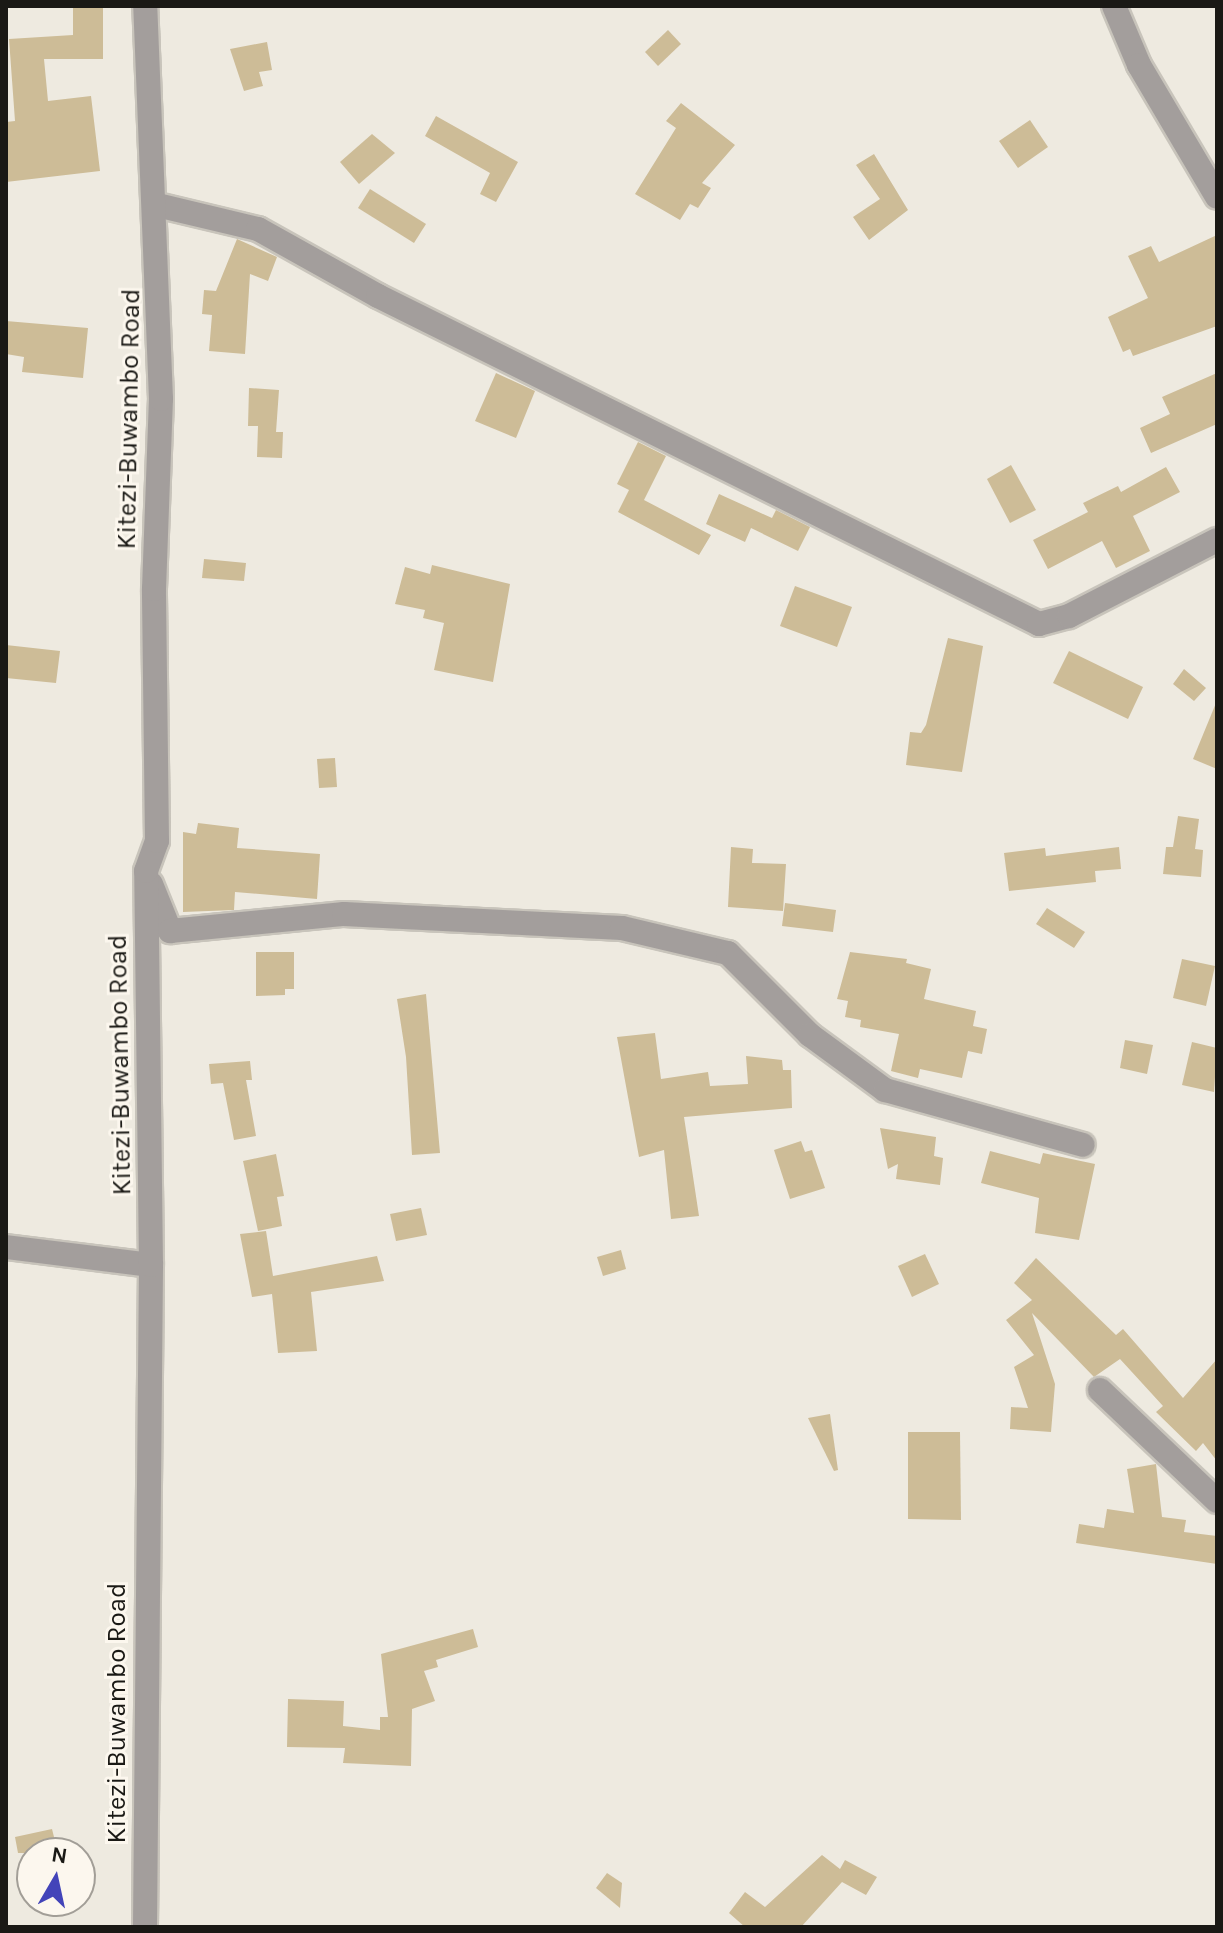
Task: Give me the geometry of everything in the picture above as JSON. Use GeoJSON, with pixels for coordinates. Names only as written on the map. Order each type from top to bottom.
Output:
{"type":"FeatureCollection","features":[{"type":"Feature","properties":{"kind":"street","name":"Kitezi-Buwambo Road"},"geometry":{"type":"LineString","coordinates":[[145,6],[157,205],[157,841],[146,871],[151,1265],[145,1927]]}},
{"type":"Feature","properties":{"kind":"street"},"geometry":{"type":"LineString","coordinates":[[1114,6],[1139,65],[1217,197]]}},
{"type":"Feature","properties":{"kind":"street"},"geometry":{"type":"LineString","coordinates":[[157,205],[258,229],[378,296],[1039,624],[1069,616],[1217,540]]}},
{"type":"Feature","properties":{"kind":"street"},"geometry":{"type":"LineString","coordinates":[[146,871],[170,931],[344,914],[622,928],[728,953],[810,1035],[885,1090],[1083,1145]]}},
{"type":"Feature","properties":{"kind":"street"},"geometry":{"type":"LineString","coordinates":[[6,1247],[151,1265]]}},
{"type":"Feature","properties":{"kind":"street"},"geometry":{"type":"LineString","coordinates":[[1100,1390],[1217,1501]]}},
{"type":"Feature","properties":{"kind":"building"},"geometry":{"type":"Polygon","coordinates":[[[73,6],[103,6],[103,59],[44,59],[48,101],[91,96],[100,171],[6,182],[6,122],[15,121],[9,39],[73,35],[73,6]]]}},
{"type":"Feature","properties":{"kind":"building"},"geometry":{"type":"Polygon","coordinates":[[[668,30],[681,44],[658,66],[645,52],[668,30]]]}},
{"type":"Feature","properties":{"kind":"building"},"geometry":{"type":"Polygon","coordinates":[[[267,42],[272,70],[259,72],[263,86],[244,91],[230,49],[267,42]]]}},
{"type":"Feature","properties":{"kind":"building"},"geometry":{"type":"Polygon","coordinates":[[[681,103],[735,145],[702,183],[711,188],[698,208],[690,204],[680,220],[635,194],[676,128],[666,121],[681,103]]]}},
{"type":"Feature","properties":{"kind":"building"},"geometry":{"type":"Polygon","coordinates":[[[436,116],[518,162],[496,202],[480,194],[490,173],[425,136],[436,116]]]}},
{"type":"Feature","properties":{"kind":"building"},"geometry":{"type":"Polygon","coordinates":[[[1030,120],[1048,147],[1018,168],[999,141],[1030,120]]]}},
{"type":"Feature","properties":{"kind":"building"},"geometry":{"type":"Polygon","coordinates":[[[372,134],[395,153],[359,184],[340,162],[372,134]]]}},
{"type":"Feature","properties":{"kind":"building"},"geometry":{"type":"Polygon","coordinates":[[[874,154],[908,210],[869,240],[853,217],[880,199],[856,165],[874,154]]]}},
{"type":"Feature","properties":{"kind":"building"},"geometry":{"type":"Polygon","coordinates":[[[370,189],[426,224],[414,243],[358,208],[370,189]]]}},
{"type":"Feature","properties":{"kind":"building"},"geometry":{"type":"Polygon","coordinates":[[[1217,235],[1217,326],[1133,356],[1130,349],[1123,352],[1108,317],[1148,298],[1128,256],[1151,246],[1159,262],[1217,235]]]}},
{"type":"Feature","properties":{"kind":"building"},"geometry":{"type":"Polygon","coordinates":[[[237,239],[277,257],[268,281],[250,274],[245,354],[209,351],[212,315],[202,314],[204,290],[216,291],[237,239]]]}},
{"type":"Feature","properties":{"kind":"building"},"geometry":{"type":"Polygon","coordinates":[[[6,321],[88,328],[83,378],[22,372],[24,357],[6,354],[6,321]]]}},
{"type":"Feature","properties":{"kind":"building"},"geometry":{"type":"Polygon","coordinates":[[[496,373],[535,391],[516,438],[475,421],[496,373]]]}},
{"type":"Feature","properties":{"kind":"building"},"geometry":{"type":"Polygon","coordinates":[[[1217,373],[1217,424],[1151,453],[1140,428],[1170,414],[1162,397],[1217,373]]]}},
{"type":"Feature","properties":{"kind":"building"},"geometry":{"type":"Polygon","coordinates":[[[249,388],[279,390],[276,432],[283,432],[282,458],[257,457],[258,426],[248,426],[249,388]]]}},
{"type":"Feature","properties":{"kind":"building"},"geometry":{"type":"Polygon","coordinates":[[[638,442],[666,456],[644,500],[711,535],[699,555],[618,512],[629,490],[617,484],[638,442]]]}},
{"type":"Feature","properties":{"kind":"building"},"geometry":{"type":"Polygon","coordinates":[[[1011,465],[1036,510],[1010,523],[987,479],[1011,465]]]}},
{"type":"Feature","properties":{"kind":"building"},"geometry":{"type":"Polygon","coordinates":[[[1166,467],[1180,492],[1133,516],[1150,551],[1116,568],[1102,541],[1048,569],[1033,540],[1088,512],[1083,503],[1118,486],[1121,492],[1166,467]]]}},
{"type":"Feature","properties":{"kind":"building"},"geometry":{"type":"Polygon","coordinates":[[[719,494],[772,518],[776,510],[810,527],[798,551],[751,528],[745,542],[706,524],[719,494]]]}},
{"type":"Feature","properties":{"kind":"building"},"geometry":{"type":"Polygon","coordinates":[[[204,559],[246,563],[244,581],[202,578],[204,559]]]}},
{"type":"Feature","properties":{"kind":"building"},"geometry":{"type":"Polygon","coordinates":[[[432,565],[510,584],[493,682],[434,670],[444,623],[423,618],[425,610],[395,604],[405,567],[430,574],[432,565]]]}},
{"type":"Feature","properties":{"kind":"building"},"geometry":{"type":"Polygon","coordinates":[[[795,586],[852,607],[837,647],[780,626],[795,586]]]}},
{"type":"Feature","properties":{"kind":"building"},"geometry":{"type":"Polygon","coordinates":[[[948,638],[983,646],[962,772],[906,765],[910,732],[921,733],[926,725],[948,638]]]}},
{"type":"Feature","properties":{"kind":"building"},"geometry":{"type":"Polygon","coordinates":[[[6,645],[60,651],[56,683],[6,678],[6,645]]]}},
{"type":"Feature","properties":{"kind":"building"},"geometry":{"type":"Polygon","coordinates":[[[1069,651],[1143,687],[1128,719],[1053,683],[1069,651]]]}},
{"type":"Feature","properties":{"kind":"building"},"geometry":{"type":"Polygon","coordinates":[[[1184,669],[1206,688],[1194,701],[1173,684],[1184,669]]]}},
{"type":"Feature","properties":{"kind":"building"},"geometry":{"type":"Polygon","coordinates":[[[1217,703],[1217,769],[1193,759],[1217,703]]]}},
{"type":"Feature","properties":{"kind":"building"},"geometry":{"type":"Polygon","coordinates":[[[335,758],[337,787],[319,788],[317,759],[335,758]]]}},
{"type":"Feature","properties":{"kind":"building"},"geometry":{"type":"Polygon","coordinates":[[[1178,816],[1199,819],[1195,849],[1203,850],[1201,877],[1163,874],[1166,847],[1173,847],[1178,816]]]}},
{"type":"Feature","properties":{"kind":"building"},"geometry":{"type":"Polygon","coordinates":[[[198,823],[239,828],[237,848],[320,854],[317,899],[235,892],[234,910],[183,912],[183,832],[196,834],[198,823]]]}},
{"type":"Feature","properties":{"kind":"building"},"geometry":{"type":"Polygon","coordinates":[[[731,847],[753,849],[752,863],[786,864],[783,911],[728,907],[731,847]]]}},
{"type":"Feature","properties":{"kind":"building"},"geometry":{"type":"Polygon","coordinates":[[[1119,847],[1121,869],[1095,871],[1096,882],[1009,891],[1004,853],[1045,848],[1046,856],[1119,847]]]}},
{"type":"Feature","properties":{"kind":"building"},"geometry":{"type":"Polygon","coordinates":[[[785,903],[836,910],[833,932],[782,926],[785,903]]]}},
{"type":"Feature","properties":{"kind":"building"},"geometry":{"type":"Polygon","coordinates":[[[1047,908],[1085,932],[1074,948],[1036,924],[1047,908]]]}},
{"type":"Feature","properties":{"kind":"building"},"geometry":{"type":"Polygon","coordinates":[[[256,952],[294,952],[294,989],[285,989],[285,995],[256,996],[256,952]]]}},
{"type":"Feature","properties":{"kind":"building"},"geometry":{"type":"Polygon","coordinates":[[[850,952],[907,959],[906,963],[931,969],[924,999],[976,1011],[973,1026],[987,1029],[982,1054],[968,1051],[962,1078],[920,1069],[918,1078],[891,1071],[899,1034],[860,1027],[861,1020],[845,1017],[848,1001],[837,999],[850,952]]]}},
{"type":"Feature","properties":{"kind":"building"},"geometry":{"type":"Polygon","coordinates":[[[1182,959],[1215,966],[1206,1006],[1173,998],[1182,959]]]}},
{"type":"Feature","properties":{"kind":"building"},"geometry":{"type":"Polygon","coordinates":[[[426,994],[440,1153],[412,1155],[406,1057],[397,999],[426,994]]]}},
{"type":"Feature","properties":{"kind":"building"},"geometry":{"type":"Polygon","coordinates":[[[655,1033],[661,1079],[708,1072],[710,1086],[748,1084],[746,1056],[782,1060],[783,1070],[791,1070],[792,1108],[684,1117],[699,1216],[671,1219],[664,1150],[639,1157],[617,1037],[655,1033]]]}},
{"type":"Feature","properties":{"kind":"building"},"geometry":{"type":"Polygon","coordinates":[[[1125,1040],[1153,1045],[1147,1074],[1120,1068],[1125,1040]]]}},
{"type":"Feature","properties":{"kind":"building"},"geometry":{"type":"Polygon","coordinates":[[[1192,1042],[1217,1048],[1214,1092],[1182,1085],[1192,1042]]]}},
{"type":"Feature","properties":{"kind":"building"},"geometry":{"type":"Polygon","coordinates":[[[250,1061],[252,1080],[246,1080],[256,1136],[234,1140],[223,1083],[211,1084],[209,1064],[250,1061]]]}},
{"type":"Feature","properties":{"kind":"building"},"geometry":{"type":"Polygon","coordinates":[[[880,1128],[936,1137],[934,1156],[943,1158],[940,1185],[896,1179],[898,1164],[888,1169],[880,1128]]]}},
{"type":"Feature","properties":{"kind":"building"},"geometry":{"type":"Polygon","coordinates":[[[801,1141],[805,1152],[812,1150],[825,1188],[790,1199],[774,1150],[801,1141]]]}},
{"type":"Feature","properties":{"kind":"building"},"geometry":{"type":"Polygon","coordinates":[[[990,1151],[1040,1164],[1043,1153],[1095,1164],[1079,1240],[1035,1233],[1039,1198],[981,1183],[990,1151]]]}},
{"type":"Feature","properties":{"kind":"building"},"geometry":{"type":"Polygon","coordinates":[[[276,1154],[284,1196],[277,1197],[282,1226],[258,1231],[243,1161],[276,1154]]]}},
{"type":"Feature","properties":{"kind":"building"},"geometry":{"type":"Polygon","coordinates":[[[421,1208],[427,1235],[396,1241],[390,1214],[421,1208]]]}},
{"type":"Feature","properties":{"kind":"building"},"geometry":{"type":"Polygon","coordinates":[[[266,1231],[273,1276],[377,1256],[384,1281],[311,1292],[317,1351],[278,1353],[272,1294],[252,1297],[240,1234],[266,1231]]]}},
{"type":"Feature","properties":{"kind":"building"},"geometry":{"type":"Polygon","coordinates":[[[621,1250],[626,1269],[603,1276],[597,1257],[621,1250]]]}},
{"type":"Feature","properties":{"kind":"building"},"geometry":{"type":"Polygon","coordinates":[[[925,1254],[939,1284],[912,1297],[898,1266],[925,1254]]]}},
{"type":"Feature","properties":{"kind":"building"},"geometry":{"type":"Polygon","coordinates":[[[1036,1258],[1116,1335],[1123,1329],[1183,1398],[1217,1359],[1217,1461],[1203,1443],[1196,1451],[1156,1412],[1163,1406],[1120,1359],[1094,1377],[1032,1313],[1055,1384],[1051,1432],[1010,1429],[1011,1407],[1028,1408],[1014,1367],[1034,1355],[1006,1320],[1032,1300],[1014,1283],[1036,1258]]]}},
{"type":"Feature","properties":{"kind":"building"},"geometry":{"type":"Polygon","coordinates":[[[830,1414],[838,1470],[834,1471],[808,1418],[830,1414]]]}},
{"type":"Feature","properties":{"kind":"building"},"geometry":{"type":"Polygon","coordinates":[[[908,1432],[960,1432],[961,1520],[908,1519],[908,1432]]]}},
{"type":"Feature","properties":{"kind":"building"},"geometry":{"type":"Polygon","coordinates":[[[1156,1464],[1162,1517],[1186,1520],[1184,1532],[1217,1536],[1217,1564],[1076,1543],[1079,1524],[1104,1528],[1107,1509],[1134,1513],[1127,1469],[1156,1464]]]}},
{"type":"Feature","properties":{"kind":"building"},"geometry":{"type":"Polygon","coordinates":[[[473,1629],[478,1647],[436,1660],[438,1667],[424,1671],[435,1701],[412,1709],[411,1766],[343,1763],[345,1748],[287,1747],[288,1699],[344,1701],[343,1726],[380,1730],[380,1717],[388,1717],[381,1654],[473,1629]]]}},
{"type":"Feature","properties":{"kind":"building"},"geometry":{"type":"Polygon","coordinates":[[[52,1829],[54,1837],[16,1837],[16,1842],[15,1837],[52,1829]]]}},
{"type":"Feature","properties":{"kind":"building"},"geometry":{"type":"Polygon","coordinates":[[[822,1855],[840,1869],[845,1860],[877,1877],[866,1895],[842,1882],[801,1927],[745,1927],[729,1913],[745,1892],[765,1907],[822,1855]]]}},
{"type":"Feature","properties":{"kind":"building"},"geometry":{"type":"Polygon","coordinates":[[[607,1873],[622,1883],[620,1908],[596,1888],[607,1873]]]}}]}
